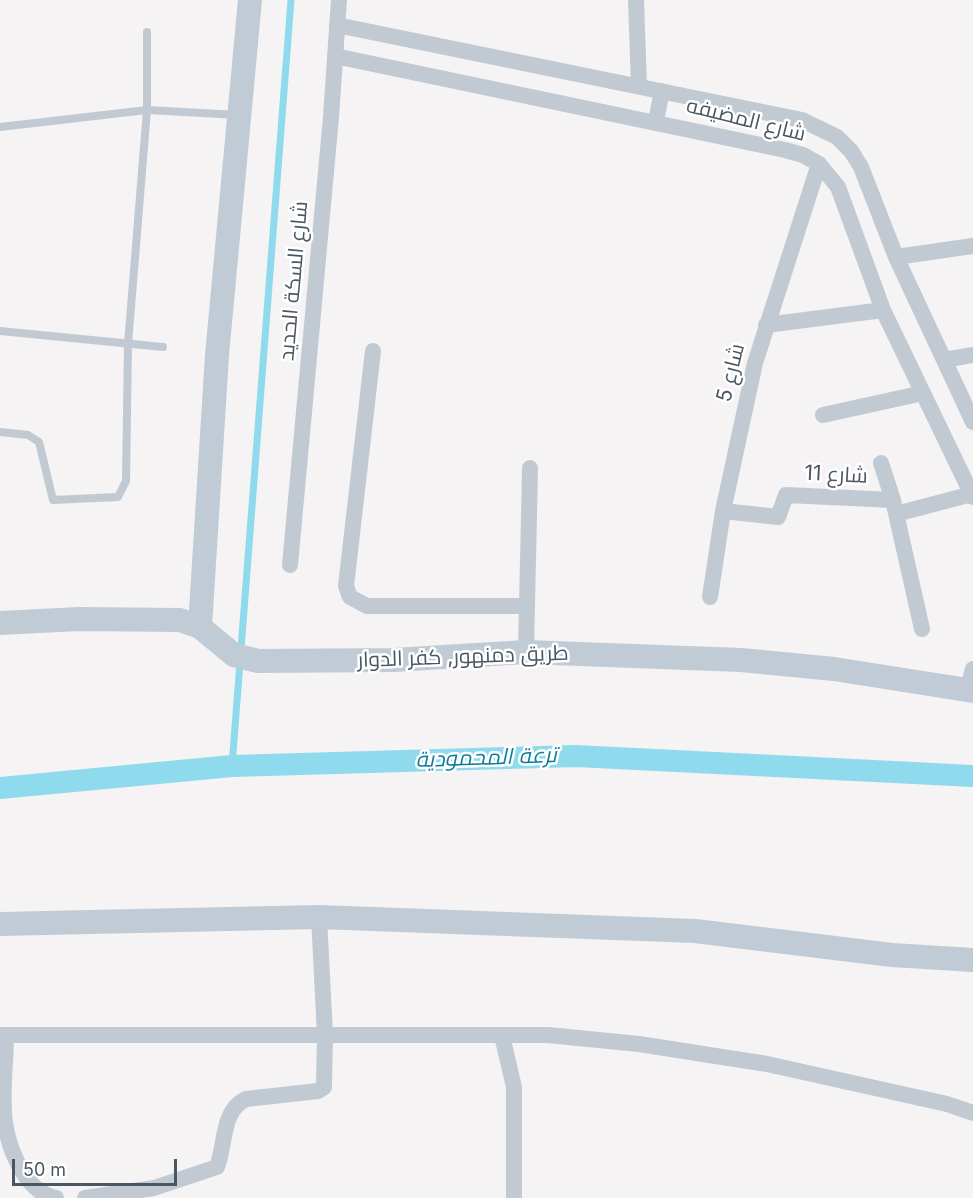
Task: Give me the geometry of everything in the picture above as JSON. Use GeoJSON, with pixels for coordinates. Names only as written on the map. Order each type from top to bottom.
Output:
{"type":"FeatureCollection","features":[{"type":"Feature","properties":{"kind":"street"},"geometry":{"type":"LineString","coordinates":[[200,627],[217,355],[250,0]]}},
{"type":"Feature","properties":{"kind":"street","name":"شارع السكة الحديد"},"geometry":{"type":"LineString","coordinates":[[290,565],[339,0]]}},
{"type":"Feature","properties":{"kind":"street"},"geometry":{"type":"LineString","coordinates":[[636,0],[639,86]]}},
{"type":"Feature","properties":{"kind":"street","name":"شارع المضيفه"},"geometry":{"type":"LineString","coordinates":[[337,25],[802,120],[837,137],[851,150],[861,167],[896,257],[944,360],[967,397],[973,422]]}},
{"type":"Feature","properties":{"kind":"street","name":"شارع المضيفه"},"geometry":{"type":"LineString","coordinates":[[335,56],[656,121],[786,150],[803,155],[819,164],[838,187],[883,310],[972,496]]}},
{"type":"Feature","properties":{"kind":"street"},"geometry":{"type":"LineString","coordinates":[[656,121],[662,91]]}},
{"type":"Feature","properties":{"kind":"street","name":"شارع 5"},"geometry":{"type":"LineString","coordinates":[[710,597],[723,511],[755,363],[819,164]]}},
{"type":"Feature","properties":{"kind":"street"},"geometry":{"type":"LineString","coordinates":[[896,257],[973,246]]}},
{"type":"Feature","properties":{"kind":"street"},"geometry":{"type":"LineString","coordinates":[[766,325],[883,310]]}},
{"type":"Feature","properties":{"kind":"street"},"geometry":{"type":"LineString","coordinates":[[373,351],[346,586],[350,597],[367,606],[527,606]]}},
{"type":"Feature","properties":{"kind":"street"},"geometry":{"type":"LineString","coordinates":[[944,360],[973,355]]}},
{"type":"Feature","properties":{"kind":"street"},"geometry":{"type":"LineString","coordinates":[[823,415],[923,393]]}},
{"type":"Feature","properties":{"kind":"street"},"geometry":{"type":"LineString","coordinates":[[881,464],[894,507],[922,629]]}},
{"type":"Feature","properties":{"kind":"street"},"geometry":{"type":"LineString","coordinates":[[526,652],[530,468]]}},
{"type":"Feature","properties":{"kind":"street","name":"شارع 11"},"geometry":{"type":"LineString","coordinates":[[723,511],[778,518],[786,495],[894,507]]}},
{"type":"Feature","properties":{"kind":"street"},"geometry":{"type":"LineString","coordinates":[[894,507],[972,496]]}},
{"type":"Feature","properties":{"kind":"street","name":"طريق دمنهور, كفر الدوار"},"geometry":{"type":"LineString","coordinates":[[0,623],[79,619],[180,620],[200,627],[224,649],[246,660],[258,661],[394,660],[526,652],[776,663],[971,683]]}},
{"type":"Feature","properties":{"kind":"street"},"geometry":{"type":"LineString","coordinates":[[86,1198],[154,1188],[217,1167],[229,1114],[236,1104],[246,1099],[318,1091],[324,1087],[325,1035],[319,917]]}},
{"type":"Feature","properties":{"kind":"street"},"geometry":{"type":"LineString","coordinates":[[0,924],[319,917],[694,931],[892,955],[973,960]]}},
{"type":"Feature","properties":{"kind":"street"},"geometry":{"type":"LineString","coordinates":[[56,1198],[45,1196],[37,1189],[19,1165],[5,1123],[3,1035],[548,1035],[639,1044],[767,1064],[947,1104],[973,1113]]}},
{"type":"Feature","properties":{"kind":"street"},"geometry":{"type":"LineString","coordinates":[[502,1036],[514,1087],[514,1198]]}},
{"type":"Feature","properties":{"kind":"lane"},"geometry":{"type":"LineString","coordinates":[[0,432],[28,435],[39,442],[53,500],[118,497],[126,481],[128,344],[147,110],[147,32]]}},
{"type":"Feature","properties":{"kind":"lane"},"geometry":{"type":"LineString","coordinates":[[0,127],[147,110],[241,116]]}},
{"type":"Feature","properties":{"kind":"lane"},"geometry":{"type":"LineString","coordinates":[[0,330],[162,347]]}},
{"type":"Feature","properties":{"kind":"waterway"},"geometry":{"type":"LineString","coordinates":[[232,766],[291,0]]}},
{"type":"Feature","properties":{"kind":"waterway","name":"ترعة المحمودية"},"geometry":{"type":"LineString","coordinates":[[0,788],[232,766],[576,756],[973,776]]}}]}
